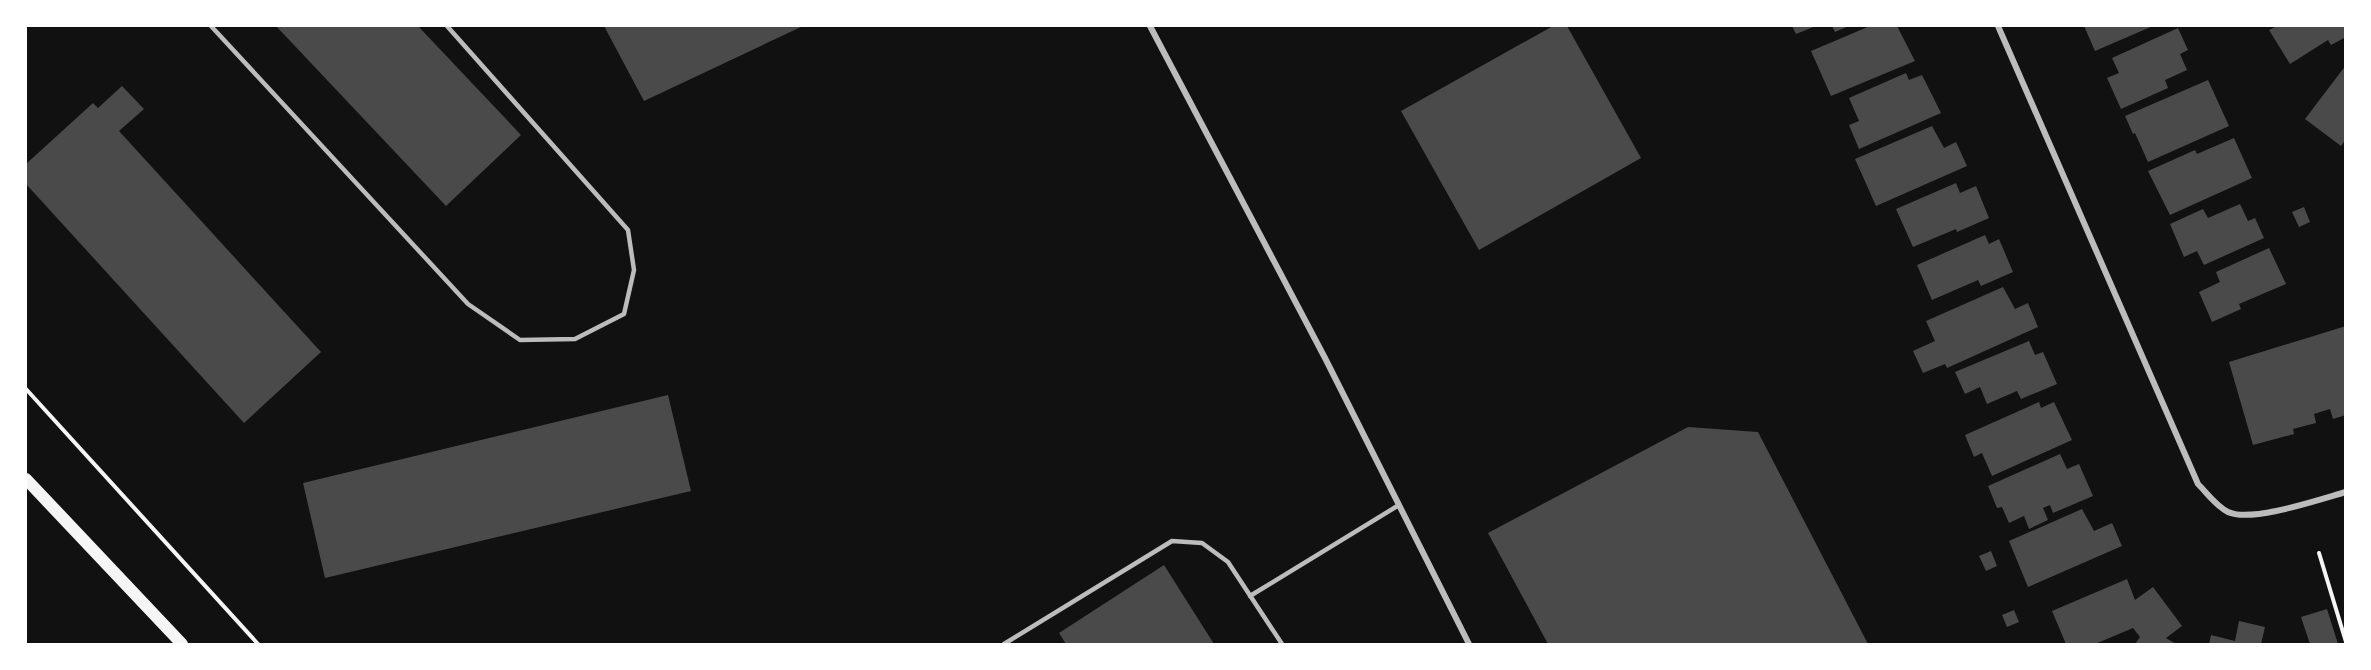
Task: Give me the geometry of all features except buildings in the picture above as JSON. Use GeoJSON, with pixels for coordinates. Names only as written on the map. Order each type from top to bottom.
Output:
{"type":"FeatureCollection","features":[{"type":"Feature","properties":{"kind":"main road"},"geometry":{"type":"LineString","coordinates":[[26,479],[182,645]]}},
{"type":"Feature","properties":{"kind":"street"},"geometry":{"type":"LineString","coordinates":[[1150,26],[1325,358],[1469,645]]}},
{"type":"Feature","properties":{"kind":"street"},"geometry":{"type":"LineString","coordinates":[[1998,26],[2198,483],[2213,501],[2230,513],[2261,514],[2346,492]]}},
{"type":"Feature","properties":{"kind":"lane"},"geometry":{"type":"LineString","coordinates":[[211,26],[468,304],[520,340],[575,339],[624,314],[634,270],[628,230],[447,26]]}},
{"type":"Feature","properties":{"kind":"lane"},"geometry":{"type":"LineString","coordinates":[[1250,596],[1399,505]]}},
{"type":"Feature","properties":{"kind":"lane"},"geometry":{"type":"LineString","coordinates":[[1004,645],[1172,541],[1202,543],[1228,562],[1282,645]]}},
{"type":"Feature","properties":{"kind":"path"},"geometry":{"type":"LineString","coordinates":[[26,389],[258,645]]}},
{"type":"Feature","properties":{"kind":"path"},"geometry":{"type":"LineString","coordinates":[[2319,552],[2346,642]]}}]}
